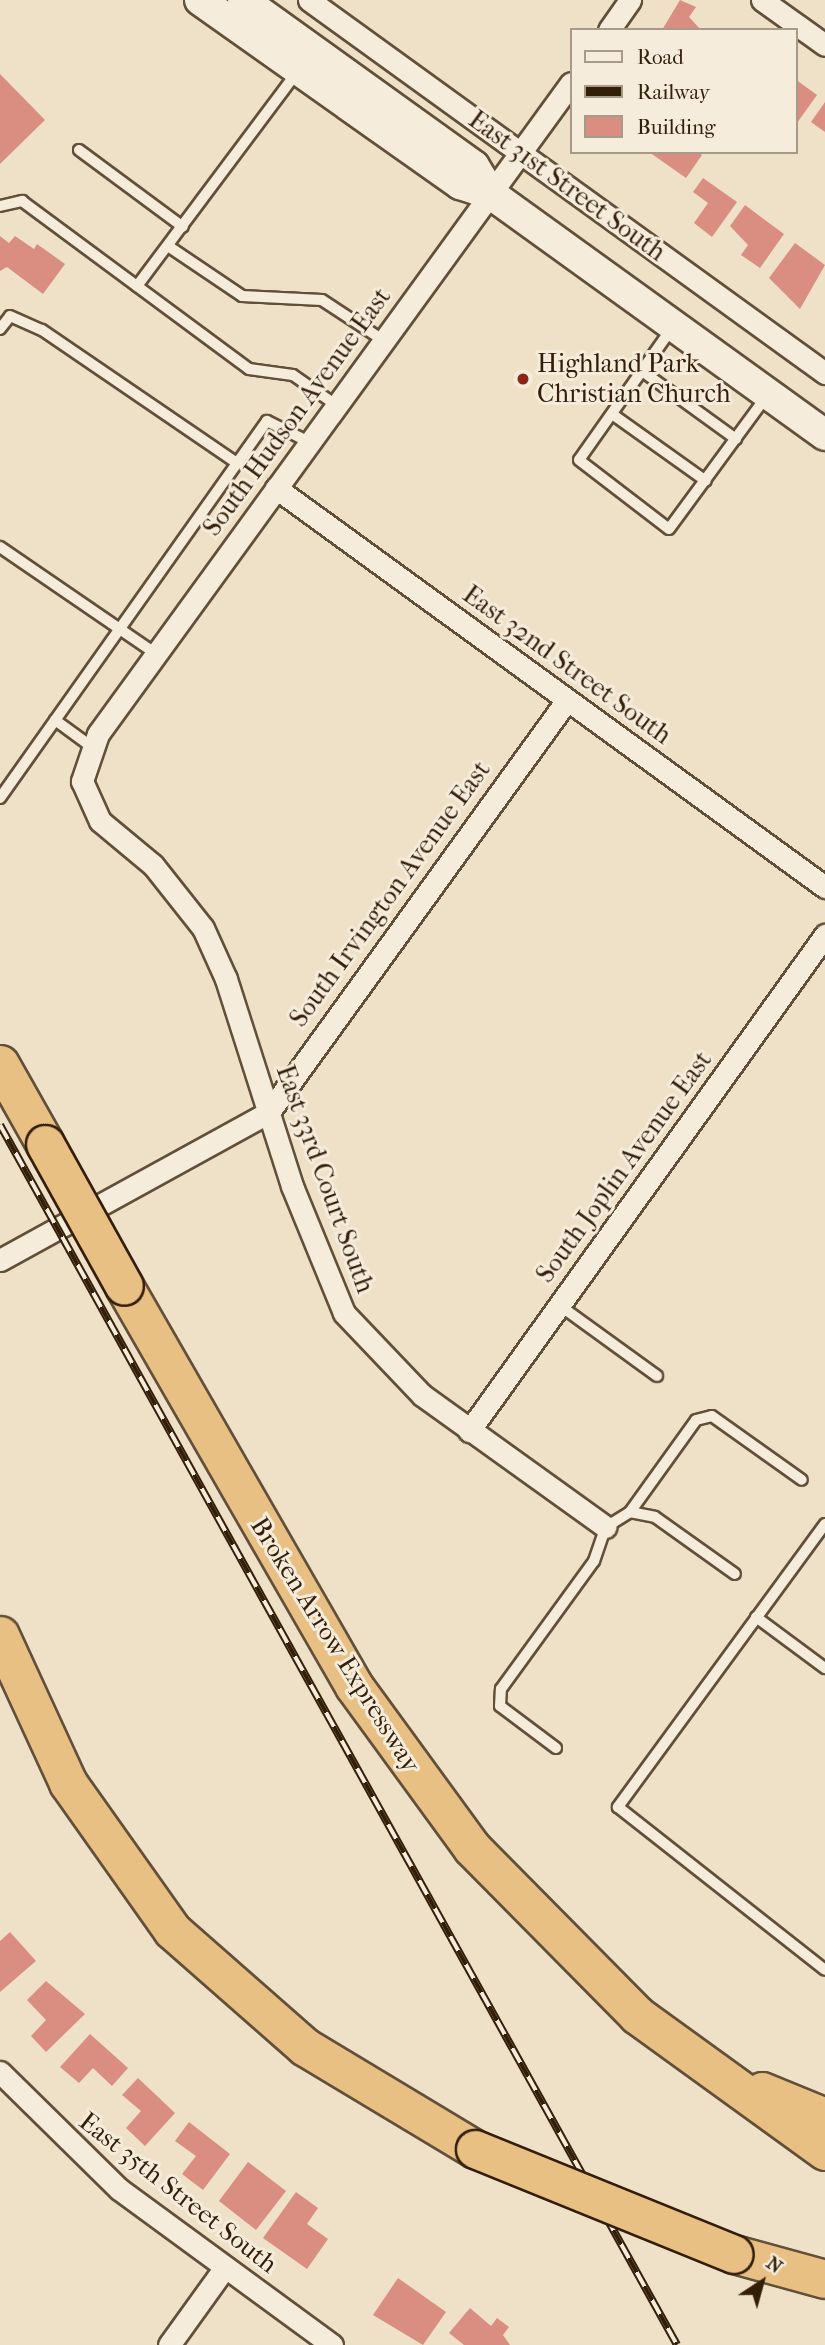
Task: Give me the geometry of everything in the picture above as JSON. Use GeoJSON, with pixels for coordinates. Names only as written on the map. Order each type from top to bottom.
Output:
{"type":"FeatureCollection","features":[{"type":"Feature","properties":{"kind":"highway","name":"Broken Arrow Expressway"},"geometry":{"type":"LineString","coordinates":[[0,1064],[293,1587],[420,1780],[525,1908],[700,2065],[825,2151]]}},
{"type":"Feature","properties":{"kind":"highway"},"geometry":{"type":"LineString","coordinates":[[0,1635],[68,1783],[172,1930],[251,2006],[315,2054],[475,2149],[734,2253],[825,2279]]}},
{"type":"Feature","properties":{"kind":"highway"},"geometry":{"type":"LineString","coordinates":[[700,2065],[825,2117]]}},
{"type":"Feature","properties":{"kind":"main road","name":"East 31st Street South"},"geometry":{"type":"LineString","coordinates":[[200,0],[460,184],[491,194],[825,435]]}},
{"type":"Feature","properties":{"kind":"main road","name":"East 31st Street South"},"geometry":{"type":"LineString","coordinates":[[243,0],[474,166],[491,194]]}},
{"type":"Feature","properties":{"kind":"street","name":"East 31st Street South"},"geometry":{"type":"LineString","coordinates":[[309,0],[825,373]]}},
{"type":"Feature","properties":{"kind":"street"},"geometry":{"type":"LineString","coordinates":[[610,28],[629,0]]}},
{"type":"Feature","properties":{"kind":"street"},"geometry":{"type":"LineString","coordinates":[[762,0],[825,46]]}},
{"type":"Feature","properties":{"kind":"street","name":"South Hudson Avenue East"},"geometry":{"type":"LineString","coordinates":[[82,781],[92,747],[156,654],[570,84]]}},
{"type":"Feature","properties":{"kind":"street","name":"East 32nd Street South"},"geometry":{"type":"LineString","coordinates":[[276,488],[825,887]]}},
{"type":"Feature","properties":{"kind":"street","name":"South Irvington Avenue East"},"geometry":{"type":"LineString","coordinates":[[0,1260],[269,1112],[567,700]]}},
{"type":"Feature","properties":{"kind":"street","name":"East 33rd Court South"},"geometry":{"type":"LineString","coordinates":[[82,781],[100,821],[153,865],[204,928],[344,1313],[389,1367],[469,1431],[606,1527]]}},
{"type":"Feature","properties":{"kind":"street","name":"South Joplin Avenue East"},"geometry":{"type":"LineString","coordinates":[[469,1431],[825,935]]}},
{"type":"Feature","properties":{"kind":"street","name":"East 35th Street South"},"geometry":{"type":"LineString","coordinates":[[0,2072],[119,2189],[332,2345]]}},
{"type":"Feature","properties":{"kind":"street"},"geometry":{"type":"LineString","coordinates":[[169,2345],[225,2267]]}},
{"type":"Feature","properties":{"kind":"lane"},"geometry":{"type":"LineString","coordinates":[[137,286],[299,69]]}},
{"type":"Feature","properties":{"kind":"lane"},"geometry":{"type":"LineString","coordinates":[[79,150],[183,227]]}},
{"type":"Feature","properties":{"kind":"lane"},"geometry":{"type":"LineString","coordinates":[[0,206],[22,201],[248,369],[293,375],[336,405]]}},
{"type":"Feature","properties":{"kind":"lane"},"geometry":{"type":"LineString","coordinates":[[168,246],[242,296],[323,300],[383,340]]}},
{"type":"Feature","properties":{"kind":"lane"},"geometry":{"type":"LineString","coordinates":[[0,329],[10,316],[42,330],[237,463]]}},
{"type":"Feature","properties":{"kind":"lane"},"geometry":{"type":"LineString","coordinates":[[674,326],[579,460],[669,529],[768,394]]}},
{"type":"Feature","properties":{"kind":"lane"},"geometry":{"type":"LineString","coordinates":[[642,371],[736,439]]}},
{"type":"Feature","properties":{"kind":"lane"},"geometry":{"type":"LineString","coordinates":[[612,414],[706,481]]}},
{"type":"Feature","properties":{"kind":"lane"},"geometry":{"type":"LineString","coordinates":[[0,798],[267,421],[309,442]]}},
{"type":"Feature","properties":{"kind":"lane"},"geometry":{"type":"LineString","coordinates":[[0,547],[121,627],[156,654]]}},
{"type":"Feature","properties":{"kind":"lane"},"geometry":{"type":"LineString","coordinates":[[55,720],[92,747]]}},
{"type":"Feature","properties":{"kind":"lane"},"geometry":{"type":"LineString","coordinates":[[559,1305],[657,1376]]}},
{"type":"Feature","properties":{"kind":"lane"},"geometry":{"type":"LineString","coordinates":[[556,1748],[500,1706],[501,1689],[594,1561],[606,1527],[630,1513],[696,1420],[712,1416],[803,1480]]}},
{"type":"Feature","properties":{"kind":"lane"},"geometry":{"type":"LineString","coordinates":[[630,1513],[655,1517],[735,1574]]}},
{"type":"Feature","properties":{"kind":"lane"},"geometry":{"type":"LineString","coordinates":[[825,1524],[618,1807],[825,1970]]}},
{"type":"Feature","properties":{"kind":"lane"},"geometry":{"type":"LineString","coordinates":[[756,1617],[825,1668]]}},
{"type":"Feature","properties":{"kind":"building"},"geometry":{"type":"Polygon","coordinates":[[[680,0],[696,7],[689,17],[699,28],[663,28],[680,0]]]}},
{"type":"Feature","properties":{"kind":"building"},"geometry":{"type":"Polygon","coordinates":[[[0,74],[45,120],[0,164],[0,74]]]}},
{"type":"Feature","properties":{"kind":"building"},"geometry":{"type":"Polygon","coordinates":[[[797,80],[817,95],[797,123],[797,80]]]}},
{"type":"Feature","properties":{"kind":"building"},"geometry":{"type":"Polygon","coordinates":[[[825,102],[825,132],[811,122],[825,102]]]}},
{"type":"Feature","properties":{"kind":"building"},"geometry":{"type":"Polygon","coordinates":[[[652,154],[701,154],[686,178],[652,154]]]}},
{"type":"Feature","properties":{"kind":"building"},"geometry":{"type":"Polygon","coordinates":[[[703,178],[737,202],[712,237],[694,223],[708,203],[693,192],[703,178]]]}},
{"type":"Feature","properties":{"kind":"building"},"geometry":{"type":"Polygon","coordinates":[[[745,205],[784,234],[760,268],[741,255],[748,245],[730,226],[745,205]]]}},
{"type":"Feature","properties":{"kind":"building"},"geometry":{"type":"Polygon","coordinates":[[[0,236],[9,243],[15,236],[34,249],[37,244],[65,264],[43,294],[7,267],[0,271],[0,236]]]}},
{"type":"Feature","properties":{"kind":"building"},"geometry":{"type":"Polygon","coordinates":[[[795,243],[825,265],[800,309],[769,278],[795,243]]]}},
{"type":"Feature","properties":{"kind":"building"},"geometry":{"type":"Polygon","coordinates":[[[10,1932],[36,1961],[0,1992],[0,1941],[10,1932]]]}},
{"type":"Feature","properties":{"kind":"building"},"geometry":{"type":"Polygon","coordinates":[[[46,1981],[85,2014],[46,2052],[31,2036],[46,2020],[27,2000],[46,1981]]]}},
{"type":"Feature","properties":{"kind":"building"},"geometry":{"type":"Polygon","coordinates":[[[90,2034],[128,2068],[112,2086],[93,2068],[79,2083],[60,2067],[90,2034]]]}},
{"type":"Feature","properties":{"kind":"building"},"geometry":{"type":"Polygon","coordinates":[[[138,2078],[175,2113],[145,2146],[126,2128],[141,2111],[122,2095],[138,2078]]]}},
{"type":"Feature","properties":{"kind":"building"},"geometry":{"type":"Polygon","coordinates":[[[189,2122],[230,2154],[203,2190],[182,2174],[196,2156],[175,2141],[189,2122]]]}},
{"type":"Feature","properties":{"kind":"building"},"geometry":{"type":"Polygon","coordinates":[[[248,2162],[286,2191],[256,2230],[219,2201],[248,2162]]]}},
{"type":"Feature","properties":{"kind":"building"},"geometry":{"type":"Polygon","coordinates":[[[296,2192],[318,2208],[307,2224],[328,2239],[307,2269],[263,2238],[296,2192]]]}},
{"type":"Feature","properties":{"kind":"building"},"geometry":{"type":"Polygon","coordinates":[[[398,2278],[446,2312],[423,2345],[373,2315],[398,2278]]]}},
{"type":"Feature","properties":{"kind":"building"},"geometry":{"type":"Polygon","coordinates":[[[470,2308],[491,2326],[497,2318],[509,2327],[503,2335],[510,2345],[464,2345],[449,2333],[470,2308]]]}},
{"type":"Feature","properties":{"kind":"railway"},"geometry":{"type":"LineString","coordinates":[[0,1125],[677,2345]]}},
{"type":"Feature","properties":{"kind":"place","name":"Highland Park Christian Church"},"geometry":{"type":"Point","coordinates":[523,379]}}]}
